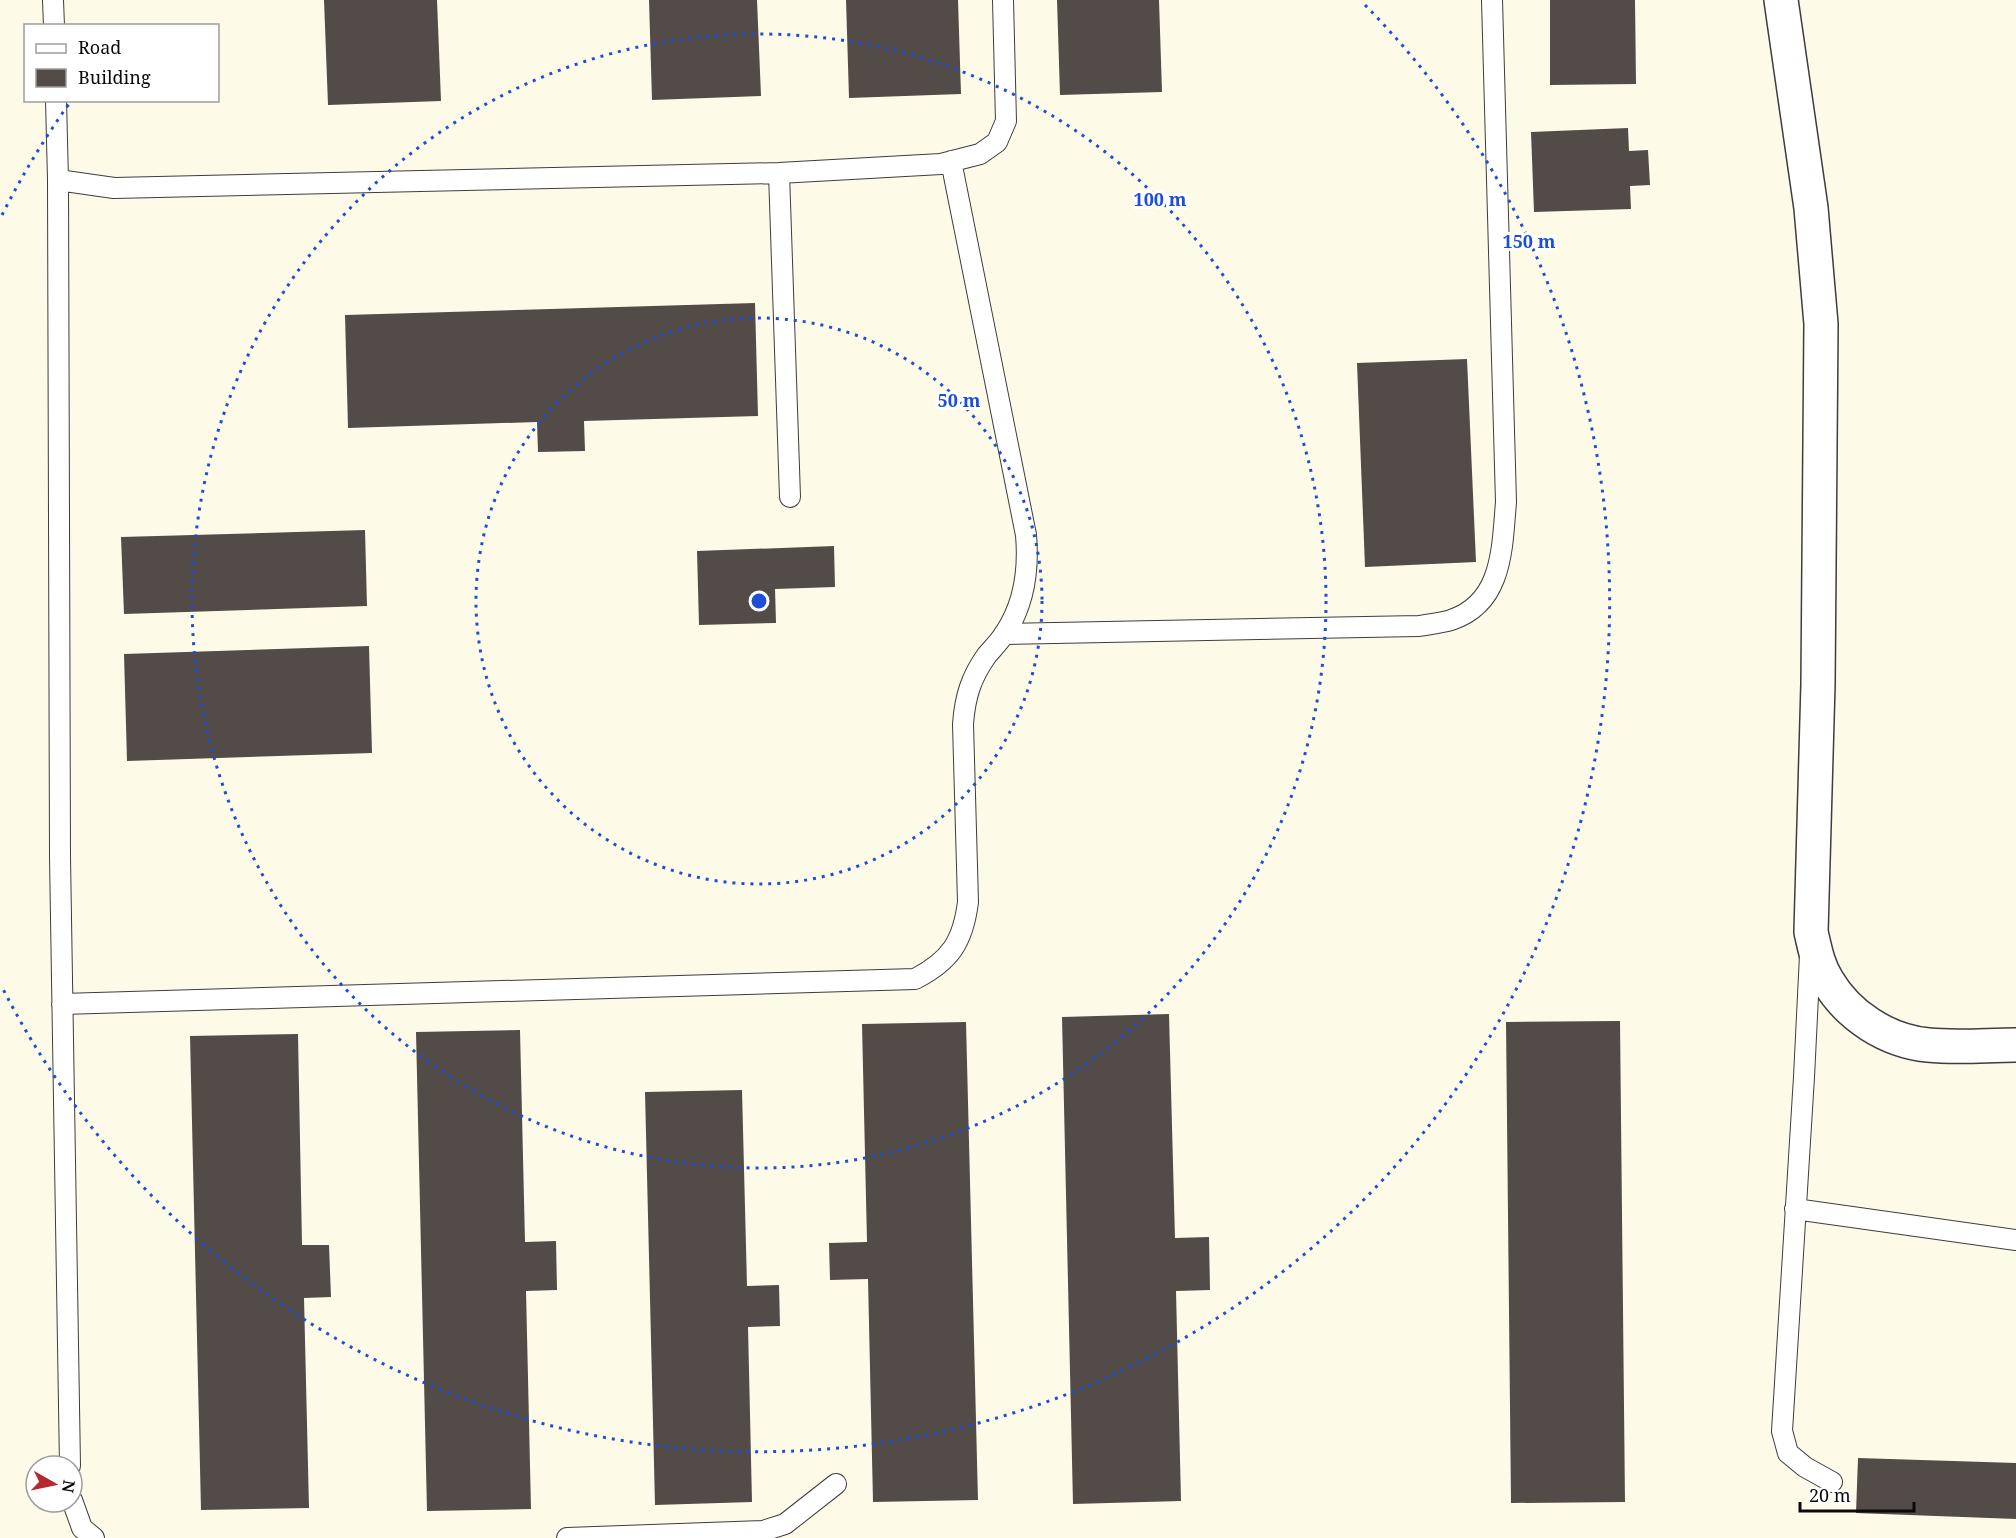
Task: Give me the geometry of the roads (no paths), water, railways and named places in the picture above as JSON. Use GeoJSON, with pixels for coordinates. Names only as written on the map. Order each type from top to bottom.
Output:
{"type":"FeatureCollection","features":[{"type":"Feature","properties":{"kind":"street"},"geometry":{"type":"LineString","coordinates":[[1781,0],[1811,208],[1821,324],[1818,684],[1811,933],[1816,957],[1827,980],[1841,1000],[1860,1018],[1881,1032],[1904,1041],[1929,1045],[2016,1044]]}},
{"type":"Feature","properties":{"kind":"lane"},"geometry":{"type":"LineString","coordinates":[[53,0],[54,24]]}},
{"type":"Feature","properties":{"kind":"lane"},"geometry":{"type":"LineString","coordinates":[[58,180],[114,188],[779,173],[941,164],[980,153],[997,142],[1006,121],[1003,0]]}},
{"type":"Feature","properties":{"kind":"lane"},"geometry":{"type":"LineString","coordinates":[[1004,634],[1419,626],[1452,620],[1475,607],[1492,586],[1502,555],[1506,502],[1492,0]]}},
{"type":"Feature","properties":{"kind":"lane"},"geometry":{"type":"LineString","coordinates":[[56,102],[62,1004],[70,1454]]}},
{"type":"Feature","properties":{"kind":"lane"},"geometry":{"type":"LineString","coordinates":[[62,1004],[915,980],[933,970],[948,957],[959,941],[966,922],[968,902],[963,724],[965,699],[973,675],[1004,634],[1017,611],[1025,587],[1028,561],[1026,535],[951,161]]}},
{"type":"Feature","properties":{"kind":"lane"},"geometry":{"type":"LineString","coordinates":[[779,173],[790,497]]}},
{"type":"Feature","properties":{"kind":"lane"},"geometry":{"type":"LineString","coordinates":[[1811,933],[1782,1431],[1788,1453],[1804,1467],[1832,1482]]}},
{"type":"Feature","properties":{"kind":"lane"},"geometry":{"type":"LineString","coordinates":[[1795,1209],[2016,1240]]}},
{"type":"Feature","properties":{"kind":"lane"},"geometry":{"type":"LineString","coordinates":[[567,1538],[763,1531],[785,1524],[836,1484]]}},
{"type":"Feature","properties":{"kind":"lane"},"geometry":{"type":"LineString","coordinates":[[76,1514],[81,1528],[94,1538]]}}]}
